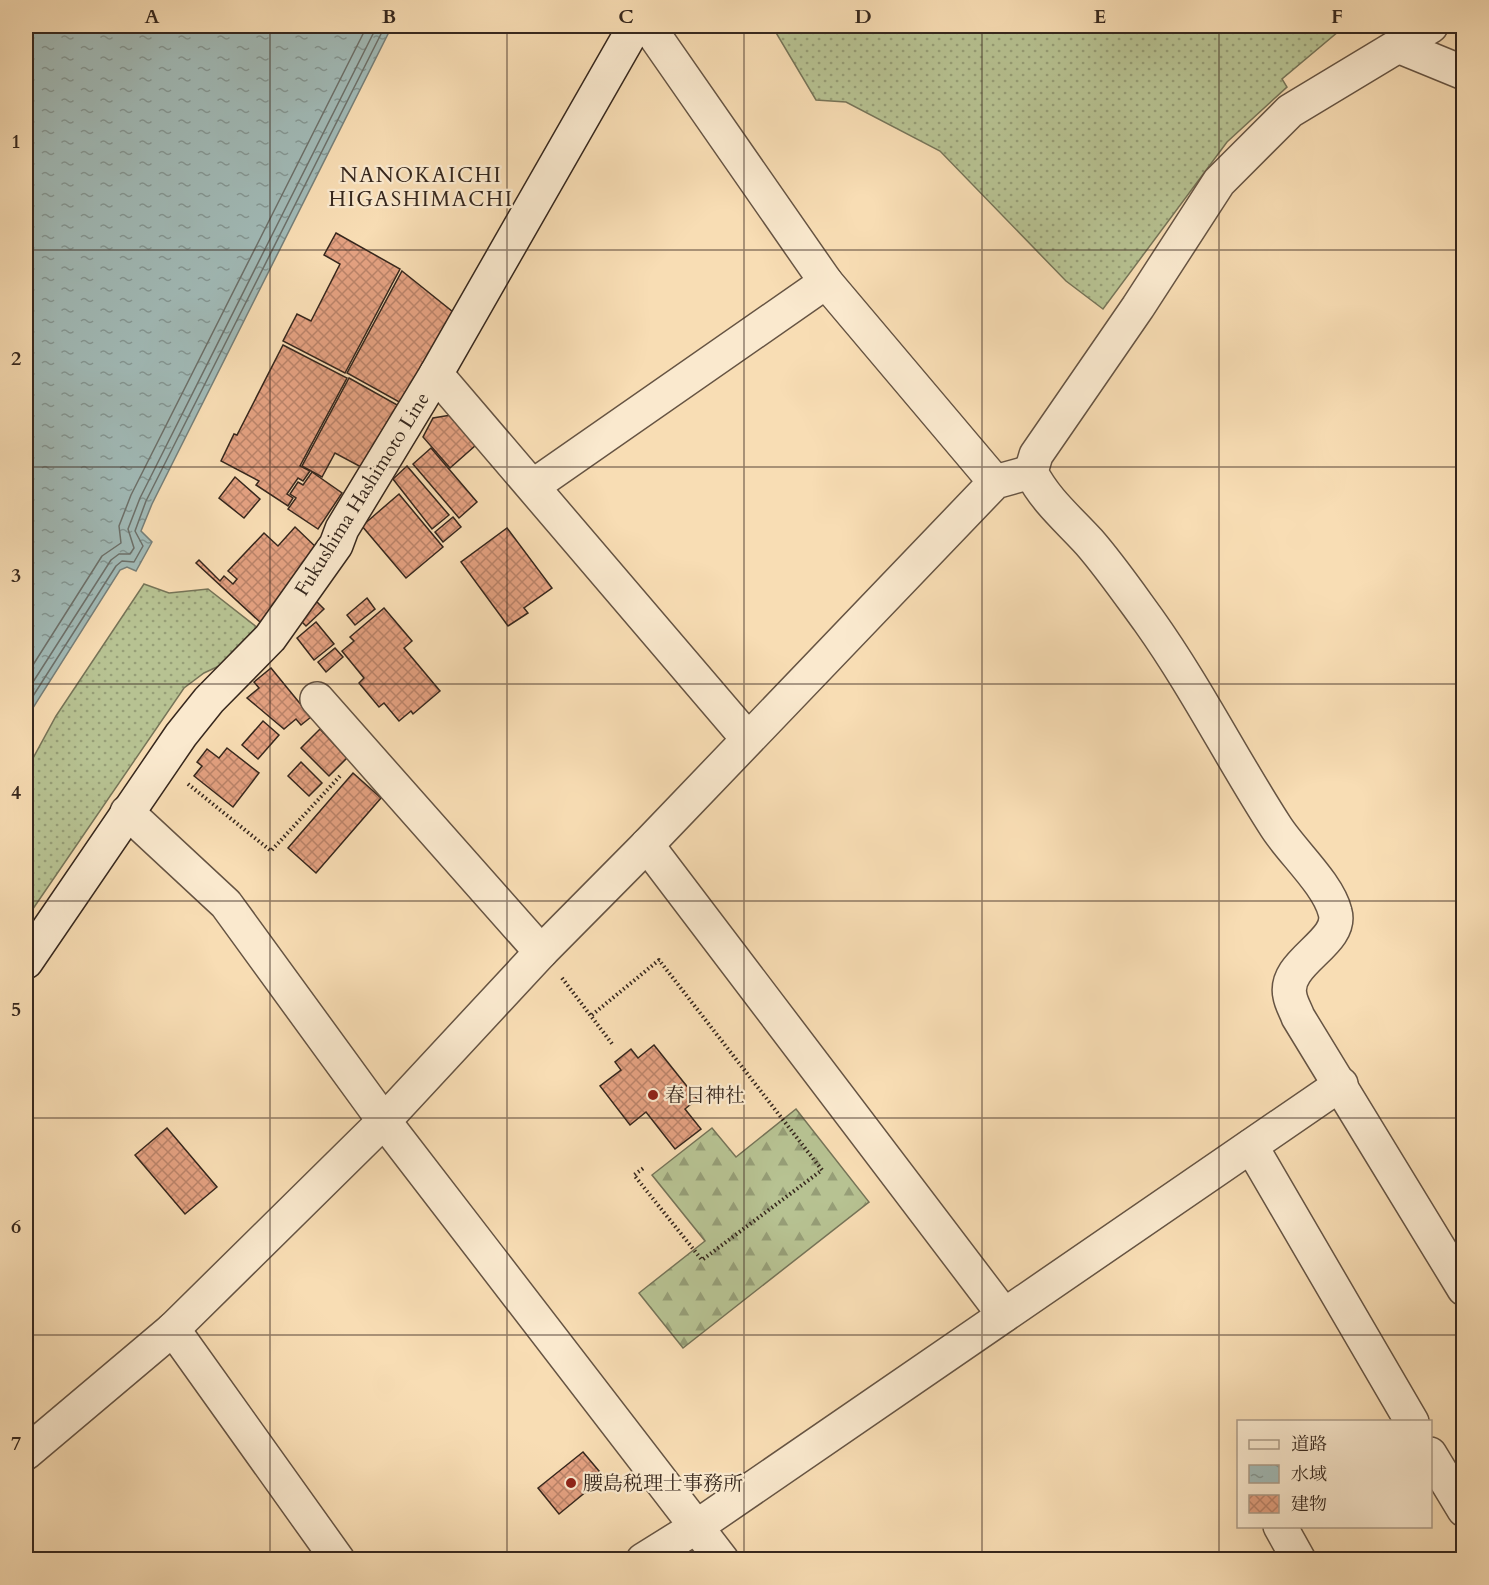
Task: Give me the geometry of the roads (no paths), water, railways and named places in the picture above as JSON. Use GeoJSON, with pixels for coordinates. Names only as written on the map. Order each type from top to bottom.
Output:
{"type":"FeatureCollection","features":[{"type":"Feature","properties":{"kind":"street","name":"Fukushima Hashimoto Line"},"geometry":{"type":"LineString","coordinates":[[26,962],[162,763],[209,700],[270,638],[336,545],[342,529],[436,374],[635,26]]}},
{"type":"Feature","properties":{"kind":"street"},"geometry":{"type":"LineString","coordinates":[[648,26],[826,282],[995,482]]}},
{"type":"Feature","properties":{"kind":"street"},"geometry":{"type":"LineString","coordinates":[[1431,26],[1290,111],[1219,182],[1138,307],[1036,455],[1031,472],[1041,491],[1090,544],[1162,639],[1276,828],[1326,893],[1336,914],[1334,926],[1327,939],[1309,955],[1293,976],[1289,994],[1298,1017],[1341,1083],[1464,1289]]}},
{"type":"Feature","properties":{"kind":"street"},"geometry":{"type":"LineString","coordinates":[[1398,46],[1464,72]]}},
{"type":"Feature","properties":{"kind":"street"},"geometry":{"type":"LineString","coordinates":[[533,486],[826,282]]}},
{"type":"Feature","properties":{"kind":"street"},"geometry":{"type":"LineString","coordinates":[[436,374],[748,740]]}},
{"type":"Feature","properties":{"kind":"street"},"geometry":{"type":"LineString","coordinates":[[26,1453],[173,1329],[384,1121],[540,952],[647,845],[995,482],[1031,472]]}},
{"type":"Feature","properties":{"kind":"street"},"geometry":{"type":"LineString","coordinates":[[317,699],[540,952]]}},
{"type":"Feature","properties":{"kind":"street"},"geometry":{"type":"LineString","coordinates":[[127,812],[226,904],[384,1121],[722,1560]]}},
{"type":"Feature","properties":{"kind":"street"},"geometry":{"type":"LineString","coordinates":[[647,845],[1004,1315]]}},
{"type":"Feature","properties":{"kind":"street"},"geometry":{"type":"LineString","coordinates":[[643,1560],[696,1527],[1341,1083]]}},
{"type":"Feature","properties":{"kind":"street"},"geometry":{"type":"LineString","coordinates":[[1251,1146],[1411,1420]]}},
{"type":"Feature","properties":{"kind":"street"},"geometry":{"type":"LineString","coordinates":[[173,1329],[338,1560]]}},
{"type":"Feature","properties":{"kind":"street"},"geometry":{"type":"LineString","coordinates":[[1432,1456],[1464,1510]]}},
{"type":"Feature","properties":{"kind":"street"},"geometry":{"type":"LineString","coordinates":[[1281,1528],[1299,1560]]}},
{"type":"Feature","properties":{"kind":"water"},"geometry":{"type":"Polygon","coordinates":[[[26,26],[392,26],[152,504],[141,531],[152,542],[136,571],[127,567],[120,570],[26,719],[26,26]]]}},
{"type":"Feature","properties":{"kind":"place","name":"春日神社"},"geometry":{"type":"Point","coordinates":[653,1095]}},
{"type":"Feature","properties":{"kind":"place","name":"腰島税理士事務所"},"geometry":{"type":"Point","coordinates":[571,1483]}},
{"type":"Feature","properties":{"kind":"district","name":"NANOKAICHI HIGASHIMACHI"},"geometry":{"type":"Point","coordinates":[421,187]}}]}
